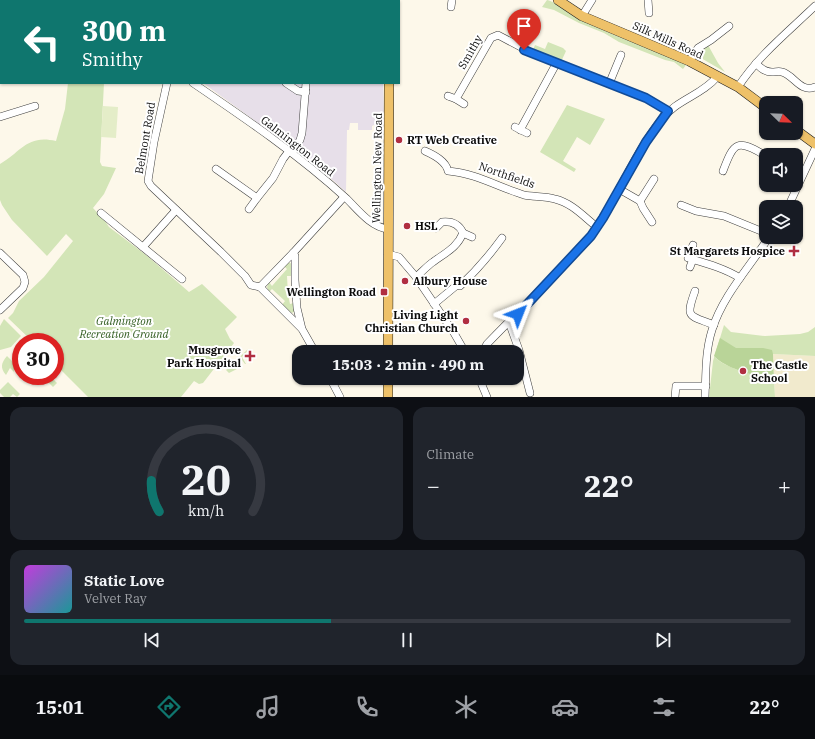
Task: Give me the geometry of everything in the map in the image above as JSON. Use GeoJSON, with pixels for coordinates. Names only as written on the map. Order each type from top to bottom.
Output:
{"type":"FeatureCollection","features":[{"type":"Feature","properties":{"kind":"main road","name":"Silk Mills Road"},"geometry":{"type":"LineString","coordinates":[[558,0],[582,16],[689,61],[738,87],[759,103]]}},
{"type":"Feature","properties":{"kind":"main road","name":"Wellington New Road"},"geometry":{"type":"LineString","coordinates":[[388,254],[389,84]]}},
{"type":"Feature","properties":{"kind":"main road"},"geometry":{"type":"LineString","coordinates":[[803,135],[815,144]]}},
{"type":"Feature","properties":{"kind":"main road"},"geometry":{"type":"LineString","coordinates":[[388,254],[388,345]]}},
{"type":"Feature","properties":{"kind":"main road"},"geometry":{"type":"LineString","coordinates":[[388,385],[388,397]]}},
{"type":"Feature","properties":{"kind":"street"},"geometry":{"type":"LineString","coordinates":[[582,16],[592,0]]}},
{"type":"Feature","properties":{"kind":"street"},"geometry":{"type":"LineString","coordinates":[[649,13],[648,2],[656,3]]}},
{"type":"Feature","properties":{"kind":"street"},"geometry":{"type":"LineString","coordinates":[[738,87],[756,63],[775,42],[815,6]]}},
{"type":"Feature","properties":{"kind":"street"},"geometry":{"type":"LineString","coordinates":[[689,61],[698,48],[729,26]]}},
{"type":"Feature","properties":{"kind":"street","name":"Smithy"},"geometry":{"type":"LineString","coordinates":[[456,99],[491,38],[498,35],[524,50],[556,64],[648,99],[668,111]]}},
{"type":"Feature","properties":{"kind":"street"},"geometry":{"type":"LineString","coordinates":[[609,84],[620,55]]}},
{"type":"Feature","properties":{"kind":"street"},"geometry":{"type":"LineString","coordinates":[[756,63],[768,71],[781,72],[788,75],[807,89],[815,87]]}},
{"type":"Feature","properties":{"kind":"street"},"geometry":{"type":"LineString","coordinates":[[521,130],[556,64]]}},
{"type":"Feature","properties":{"kind":"street"},"geometry":{"type":"LineString","coordinates":[[486,345],[575,254],[597,227],[646,142],[668,111],[683,100],[699,93],[711,84],[718,76]]}},
{"type":"Feature","properties":{"kind":"street","name":"Belmont Road"},"geometry":{"type":"LineString","coordinates":[[167,84],[154,142],[148,181],[151,186],[229,260],[232,269],[244,275],[251,285],[260,287],[302,329]]}},
{"type":"Feature","properties":{"kind":"street","name":"Galmington Road"},"geometry":{"type":"LineString","coordinates":[[194,84],[290,152],[373,223],[381,228],[388,229]]}},
{"type":"Feature","properties":{"kind":"street"},"geometry":{"type":"LineString","coordinates":[[288,84],[298,91],[306,92]]}},
{"type":"Feature","properties":{"kind":"street"},"geometry":{"type":"LineString","coordinates":[[249,209],[273,178],[283,159],[300,140],[302,133],[306,84]]}},
{"type":"Feature","properties":{"kind":"street"},"geometry":{"type":"LineString","coordinates":[[448,96],[464,104]]}},
{"type":"Feature","properties":{"kind":"street"},"geometry":{"type":"LineString","coordinates":[[0,117],[32,109]]}},
{"type":"Feature","properties":{"kind":"street"},"geometry":{"type":"LineString","coordinates":[[723,171],[730,154],[737,146],[745,146],[759,153]]}},
{"type":"Feature","properties":{"kind":"street"},"geometry":{"type":"LineString","coordinates":[[803,167],[815,149]]}},
{"type":"Feature","properties":{"kind":"street","name":"Northfields"},"geometry":{"type":"LineString","coordinates":[[425,151],[435,152],[447,166],[448,175],[462,172],[528,196],[546,197],[562,201],[580,212],[597,227]]}},
{"type":"Feature","properties":{"kind":"street"},"geometry":{"type":"LineString","coordinates":[[216,169],[257,198]]}},
{"type":"Feature","properties":{"kind":"street"},"geometry":{"type":"LineString","coordinates":[[640,201],[654,179]]}},
{"type":"Feature","properties":{"kind":"street"},"geometry":{"type":"LineString","coordinates":[[619,189],[640,201],[652,222]]}},
{"type":"Feature","properties":{"kind":"street"},"geometry":{"type":"LineString","coordinates":[[260,287],[344,197]]}},
{"type":"Feature","properties":{"kind":"street"},"geometry":{"type":"LineString","coordinates":[[681,204],[696,211],[724,216],[759,230]]}},
{"type":"Feature","properties":{"kind":"street"},"geometry":{"type":"LineString","coordinates":[[143,247],[176,210]]}},
{"type":"Feature","properties":{"kind":"street"},"geometry":{"type":"LineString","coordinates":[[106,215],[182,279]]}},
{"type":"Feature","properties":{"kind":"street"},"geometry":{"type":"LineString","coordinates":[[436,228],[441,219],[453,222],[458,225],[463,233],[472,237]]}},
{"type":"Feature","properties":{"kind":"street"},"geometry":{"type":"LineString","coordinates":[[416,276],[449,252],[458,242],[463,233]]}},
{"type":"Feature","properties":{"kind":"street"},"geometry":{"type":"LineString","coordinates":[[434,304],[457,285],[460,286],[471,276],[484,262],[502,238]]}},
{"type":"Feature","properties":{"kind":"street"},"geometry":{"type":"LineString","coordinates":[[705,397],[707,355],[711,332],[726,298],[764,244]]}},
{"type":"Feature","properties":{"kind":"street"},"geometry":{"type":"LineString","coordinates":[[692,245],[688,258],[718,267],[740,278]]}},
{"type":"Feature","properties":{"kind":"street"},"geometry":{"type":"LineString","coordinates":[[0,253],[22,276],[25,282],[23,288],[0,310]]}},
{"type":"Feature","properties":{"kind":"street"},"geometry":{"type":"LineString","coordinates":[[292,253],[295,256],[296,294],[302,329],[311,345]]}},
{"type":"Feature","properties":{"kind":"street"},"geometry":{"type":"LineString","coordinates":[[388,254],[399,257],[416,276],[460,345]]}},
{"type":"Feature","properties":{"kind":"street"},"geometry":{"type":"LineString","coordinates":[[690,267],[693,259]]}},
{"type":"Feature","properties":{"kind":"street"},"geometry":{"type":"LineString","coordinates":[[695,291],[689,308],[692,316],[714,325]]}},
{"type":"Feature","properties":{"kind":"street"},"geometry":{"type":"LineString","coordinates":[[509,323],[520,350],[530,393]]}},
{"type":"Feature","properties":{"kind":"street"},"geometry":{"type":"LineString","coordinates":[[675,397],[676,382],[706,386]]}},
{"type":"Feature","properties":{"kind":"street"},"geometry":{"type":"LineString","coordinates":[[334,385],[340,397]]}},
{"type":"Feature","properties":{"kind":"street"},"geometry":{"type":"LineString","coordinates":[[482,385],[487,397]]}},
{"type":"Feature","properties":{"kind":"shaded area"},"geometry":{"type":"Polygon","coordinates":[[[204,84],[383,84],[384,125],[374,125],[372,126],[372,130],[358,130],[358,123],[350,123],[349,130],[347,130],[346,192],[317,166],[204,84]]]}},
{"type":"Feature","properties":{"kind":"shaded area"},"geometry":{"type":"Polygon","coordinates":[[[773,354],[815,356],[815,397],[775,397],[773,354]]]}},
{"type":"Feature","properties":{"kind":"green space"},"geometry":{"type":"Polygon","coordinates":[[[547,0],[558,5],[581,20],[686,65],[683,69],[674,62],[619,42],[604,33],[579,23],[554,10],[542,7],[547,0]]]}},
{"type":"Feature","properties":{"kind":"green space"},"geometry":{"type":"Polygon","coordinates":[[[548,42],[563,48],[566,51],[560,64],[532,52],[535,45],[545,49],[548,42]]]}},
{"type":"Feature","properties":{"kind":"green space"},"geometry":{"type":"Polygon","coordinates":[[[708,45],[725,72],[699,56],[701,51],[708,45]]]}},
{"type":"Feature","properties":{"kind":"green space","name":"Galmington Recreation Ground"},"geometry":{"type":"Polygon","coordinates":[[[68,84],[104,84],[100,162],[102,166],[116,168],[104,194],[93,208],[109,227],[146,255],[189,292],[202,284],[237,317],[225,329],[230,339],[234,343],[203,383],[199,384],[194,381],[181,397],[88,397],[64,373],[64,333],[24,333],[8,318],[13,313],[19,301],[44,277],[73,241],[66,234],[47,256],[12,220],[0,200],[0,164],[31,142],[46,139],[56,141],[65,109],[68,84]]]}},
{"type":"Feature","properties":{"kind":"green space"},"geometry":{"type":"Polygon","coordinates":[[[567,105],[605,119],[590,145],[577,137],[563,161],[576,169],[574,172],[540,152],[567,105]]]}},
{"type":"Feature","properties":{"kind":"green space"},"geometry":{"type":"Polygon","coordinates":[[[103,106],[118,107],[116,138],[101,137],[103,106]]]}},
{"type":"Feature","properties":{"kind":"green space"},"geometry":{"type":"Polygon","coordinates":[[[288,262],[292,264],[292,276],[287,276],[290,304],[294,303],[295,311],[292,313],[282,305],[285,301],[272,289],[269,292],[267,287],[269,282],[272,286],[287,269],[284,266],[288,262]]]}},
{"type":"Feature","properties":{"kind":"green space"},"geometry":{"type":"Polygon","coordinates":[[[4,319],[18,333],[12,333],[11,347],[0,350],[0,326],[4,319]]]}},
{"type":"Feature","properties":{"kind":"green space"},"geometry":{"type":"Polygon","coordinates":[[[724,325],[731,332],[765,336],[800,334],[808,332],[815,327],[815,356],[773,354],[715,356],[724,325]]]}},
{"type":"Feature","properties":{"kind":"green space"},"geometry":{"type":"Polygon","coordinates":[[[720,338],[736,348],[763,348],[772,350],[774,380],[759,377],[733,368],[719,360],[714,356],[720,338]]]}},
{"type":"Feature","properties":{"kind":"green space"},"geometry":{"type":"Polygon","coordinates":[[[248,349],[242,357],[246,364],[242,360],[236,363],[239,368],[229,373],[226,370],[248,349]]]}},
{"type":"Feature","properties":{"kind":"green space"},"geometry":{"type":"Polygon","coordinates":[[[7,356],[12,361],[12,370],[10,368],[6,375],[2,366],[3,361],[7,356]]]}},
{"type":"Feature","properties":{"kind":"green space","name":"The Castle School"},"geometry":{"type":"Polygon","coordinates":[[[714,356],[733,368],[774,380],[775,397],[709,397],[714,356]]]}},
{"type":"Feature","properties":{"kind":"green space"},"geometry":{"type":"Polygon","coordinates":[[[8,382],[20,394],[17,397],[13,394],[10,397],[4,397],[0,393],[0,390],[8,382]]]}},
{"type":"Feature","properties":{"kind":"place","name":"RT Web Creative"},"geometry":{"type":"Point","coordinates":[399,140]}},
{"type":"Feature","properties":{"kind":"place","name":"HSL"},"geometry":{"type":"Point","coordinates":[407,226]}},
{"type":"Feature","properties":{"kind":"place","name":"St Margarets Hospice"},"geometry":{"type":"Point","coordinates":[794,251]}},
{"type":"Feature","properties":{"kind":"place","name":"Albury House"},"geometry":{"type":"Point","coordinates":[405,281]}},
{"type":"Feature","properties":{"kind":"place","name":"Wellington Road"},"geometry":{"type":"Point","coordinates":[384,292]}},
{"type":"Feature","properties":{"kind":"place","name":"Living Light Christian Church"},"geometry":{"type":"Point","coordinates":[466,321]}},
{"type":"Feature","properties":{"kind":"place","name":"Musgrove Park Hospital"},"geometry":{"type":"Point","coordinates":[250,356]}},
{"type":"Feature","properties":{"kind":"place","name":"The Castle School"},"geometry":{"type":"Point","coordinates":[743,371]}},
{"type":"Feature","properties":{"kind":"route"},"geometry":{"type":"LineString","coordinates":[[518,314],[591,236],[603,218],[646,142],[668,111],[646,98],[556,64],[524,50]]}}]}
